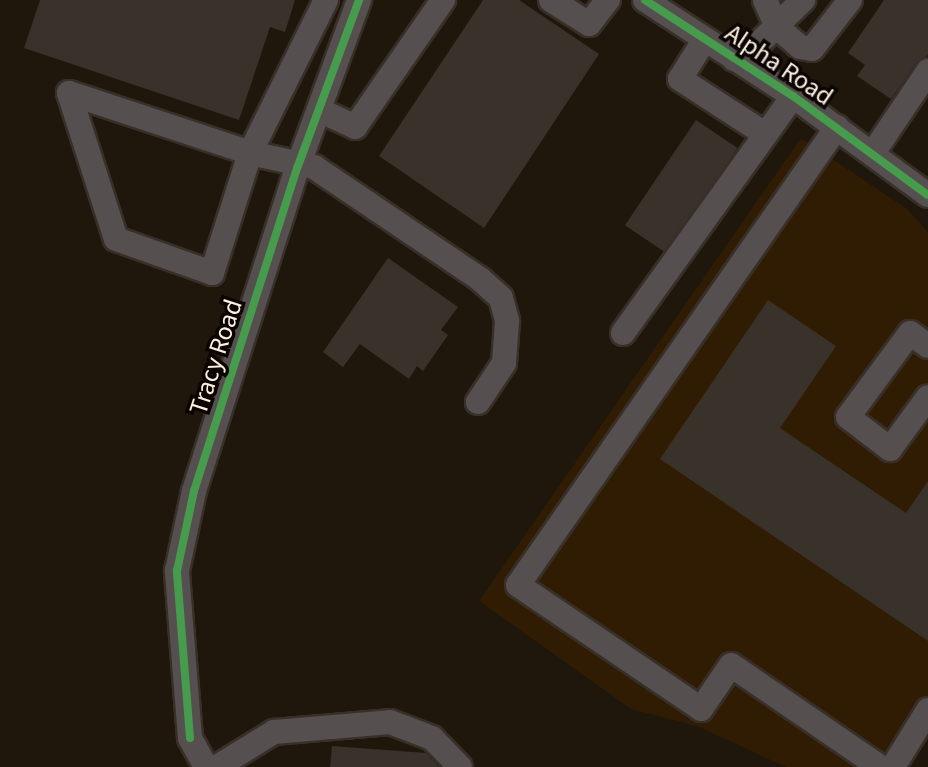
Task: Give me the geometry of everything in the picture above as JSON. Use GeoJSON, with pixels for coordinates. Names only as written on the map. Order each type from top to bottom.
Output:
{"type":"FeatureCollection","features":[{"type":"Feature","properties":{"kind":"street","name":"Tracy Road"},"geometry":{"type":"LineString","coordinates":[[206,767],[190,738],[177,571],[194,491],[298,166],[359,0]]}},
{"type":"Feature","properties":{"kind":"street"},"geometry":{"type":"LineString","coordinates":[[319,110],[355,127],[443,0]]}},
{"type":"Feature","properties":{"kind":"street"},"geometry":{"type":"LineString","coordinates":[[551,0],[589,24],[608,0]]}},
{"type":"Feature","properties":{"kind":"street","name":"Alpha Road"},"geometry":{"type":"LineString","coordinates":[[645,0],[793,96],[928,195]]}},
{"type":"Feature","properties":{"kind":"street"},"geometry":{"type":"LineString","coordinates":[[765,0],[777,27],[800,47],[812,49],[850,0]]}},
{"type":"Feature","properties":{"kind":"street"},"geometry":{"type":"LineString","coordinates":[[734,59],[777,27],[803,0]]}},
{"type":"Feature","properties":{"kind":"street"},"geometry":{"type":"LineString","coordinates":[[350,24],[323,7],[250,153],[212,273],[116,239],[69,93],[250,153],[298,166],[314,167],[501,298],[507,321],[504,363],[478,402]]}},
{"type":"Feature","properties":{"kind":"street"},"geometry":{"type":"LineString","coordinates":[[705,39],[680,79],[765,134]]}},
{"type":"Feature","properties":{"kind":"street"},"geometry":{"type":"LineString","coordinates":[[873,153],[928,71]]}},
{"type":"Feature","properties":{"kind":"street"},"geometry":{"type":"LineString","coordinates":[[623,333],[793,96]]}},
{"type":"Feature","properties":{"kind":"street"},"geometry":{"type":"LineString","coordinates":[[837,127],[518,585],[701,709],[731,665],[880,767]]}},
{"type":"Feature","properties":{"kind":"street"},"geometry":{"type":"LineString","coordinates":[[928,346],[910,333],[848,417],[890,449],[928,397]]}},
{"type":"Feature","properties":{"kind":"street"},"geometry":{"type":"LineString","coordinates":[[893,767],[928,710]]}},
{"type":"Feature","properties":{"kind":"street"},"geometry":{"type":"LineString","coordinates":[[217,767],[274,732],[390,722],[432,738],[460,767]]}},
{"type":"Feature","properties":{"kind":"shaded area"},"geometry":{"type":"Polygon","coordinates":[[[801,138],[907,209],[928,232],[928,714],[896,767],[786,767],[697,726],[631,709],[479,601],[801,138]]]}},
{"type":"Feature","properties":{"kind":"building"},"geometry":{"type":"Polygon","coordinates":[[[40,0],[295,0],[285,32],[270,27],[239,120],[24,48],[40,0]]]}},
{"type":"Feature","properties":{"kind":"building"},"geometry":{"type":"Polygon","coordinates":[[[483,0],[519,0],[599,54],[484,228],[379,156],[483,0]]]}},
{"type":"Feature","properties":{"kind":"building"},"geometry":{"type":"Polygon","coordinates":[[[884,0],[928,0],[928,55],[916,63],[891,99],[857,76],[865,65],[848,53],[884,0]]]}},
{"type":"Feature","properties":{"kind":"building"},"geometry":{"type":"Polygon","coordinates":[[[696,120],[737,148],[666,253],[625,225],[696,120]]]}},
{"type":"Feature","properties":{"kind":"building"},"geometry":{"type":"Polygon","coordinates":[[[388,258],[458,307],[441,330],[448,335],[423,371],[417,366],[409,379],[360,344],[343,367],[323,352],[388,258]]]}},
{"type":"Feature","properties":{"kind":"building"},"geometry":{"type":"Polygon","coordinates":[[[768,300],[836,346],[780,428],[906,513],[928,481],[928,641],[660,459],[768,300]]]}},
{"type":"Feature","properties":{"kind":"building"},"geometry":{"type":"Polygon","coordinates":[[[332,746],[426,753],[439,767],[330,767],[332,746]]]}},
{"type":"Feature","properties":{"kind":"cycle path"},"geometry":{"type":"LineString","coordinates":[[190,738],[177,571],[194,491],[298,166],[359,0]]}},
{"type":"Feature","properties":{"kind":"cycle path"},"geometry":{"type":"LineString","coordinates":[[645,0],[793,96],[928,195]]}}]}
